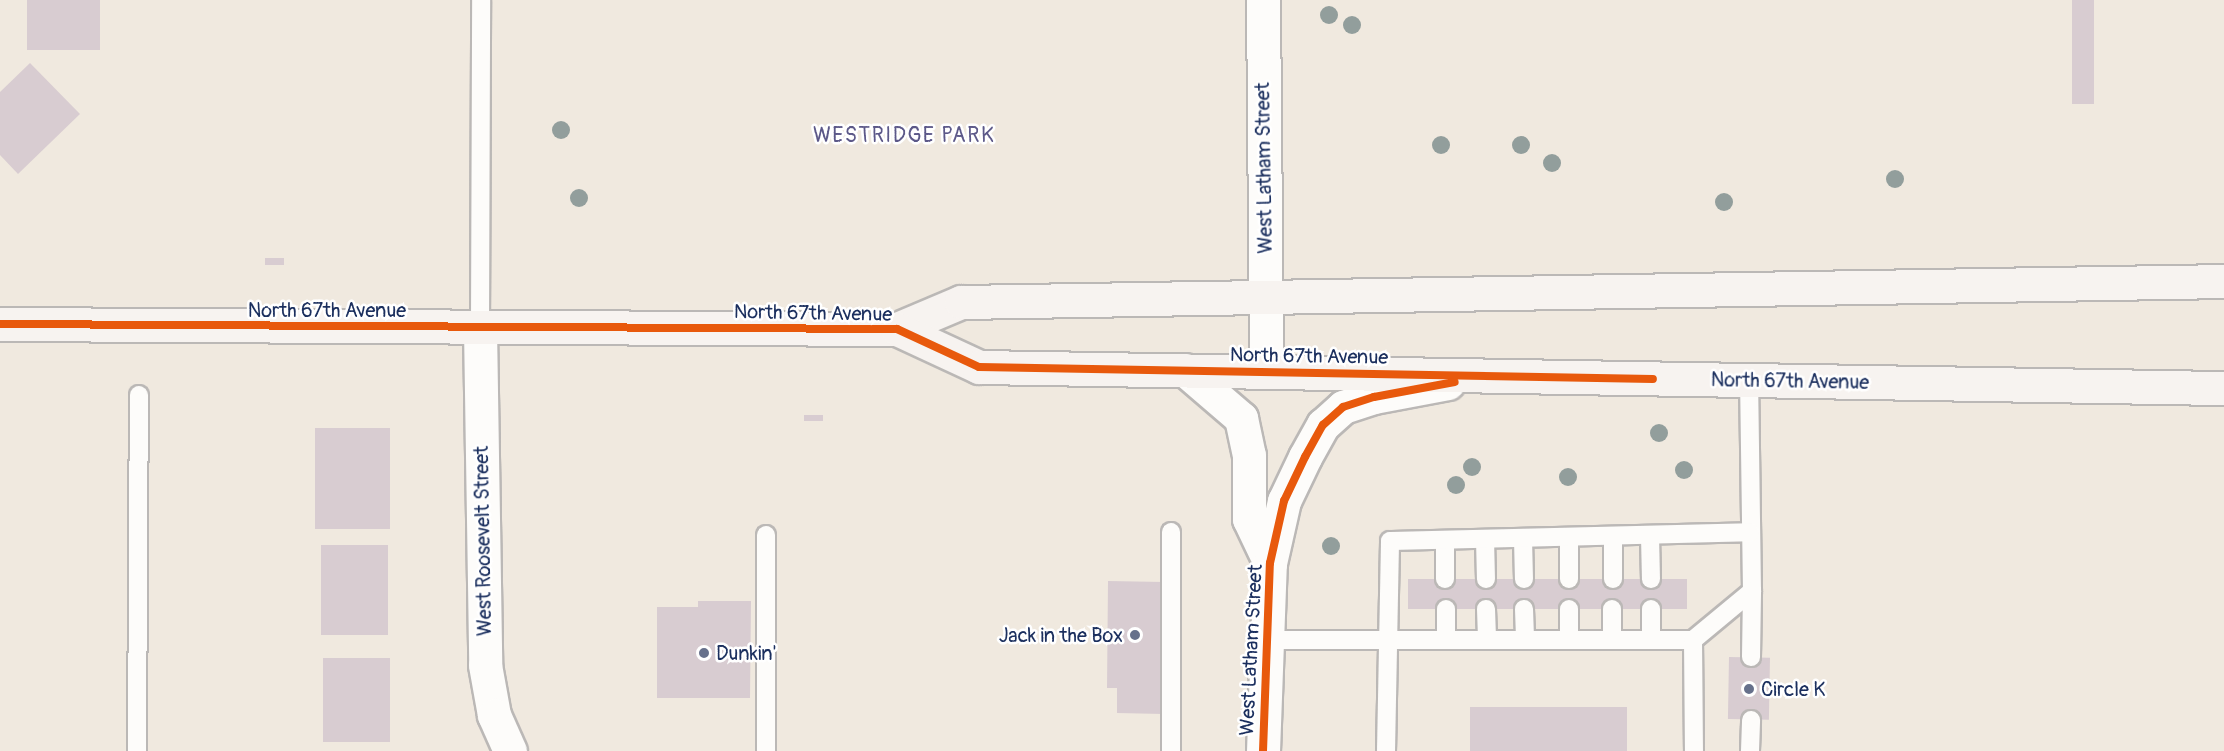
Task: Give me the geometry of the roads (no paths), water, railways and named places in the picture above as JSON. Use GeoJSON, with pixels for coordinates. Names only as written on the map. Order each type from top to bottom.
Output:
{"type":"FeatureCollection","features":[{"type":"Feature","properties":{"kind":"main road","name":"North 67th Avenue"},"geometry":{"type":"LineString","coordinates":[[0,324],[897,329],[961,302],[1266,299],[2224,281]]}},
{"type":"Feature","properties":{"kind":"main road","name":"North 67th Avenue"},"geometry":{"type":"LineString","coordinates":[[897,329],[979,367],[2224,388]]}},
{"type":"Feature","properties":{"kind":"street","name":"West Latham Street"},"geometry":{"type":"LineString","coordinates":[[1263,0],[1266,372]]}},
{"type":"Feature","properties":{"kind":"street","name":"West Roosevelt Street"},"geometry":{"type":"LineString","coordinates":[[480,328],[485,665],[494,715],[510,751]]}},
{"type":"Feature","properties":{"kind":"street","name":"West Latham Street"},"geometry":{"type":"LineString","coordinates":[[1185,370],[1217,394],[1240,418],[1249,455],[1249,519],[1270,563]]}},
{"type":"Feature","properties":{"kind":"street","name":"West Latham Street"},"geometry":{"type":"LineString","coordinates":[[1263,751],[1270,563],[1284,501],[1323,425],[1343,406],[1374,396],[1500,375]]}},
{"type":"Feature","properties":{"kind":"lane"},"geometry":{"type":"LineString","coordinates":[[480,328],[481,0]]}},
{"type":"Feature","properties":{"kind":"lane"},"geometry":{"type":"LineString","coordinates":[[1749,380],[1751,657]]}},
{"type":"Feature","properties":{"kind":"lane"},"geometry":{"type":"LineString","coordinates":[[137,751],[139,395]]}},
{"type":"Feature","properties":{"kind":"lane"},"geometry":{"type":"LineString","coordinates":[[1171,532],[1171,751]]}},
{"type":"Feature","properties":{"kind":"lane"},"geometry":{"type":"LineString","coordinates":[[1386,751],[1386,640],[1390,541],[1750,532]]}},
{"type":"Feature","properties":{"kind":"lane"},"geometry":{"type":"LineString","coordinates":[[766,535],[766,751]]}},
{"type":"Feature","properties":{"kind":"lane"},"geometry":{"type":"LineString","coordinates":[[1650,536],[1651,579]]}},
{"type":"Feature","properties":{"kind":"lane"},"geometry":{"type":"LineString","coordinates":[[1613,537],[1613,579]]}},
{"type":"Feature","properties":{"kind":"lane"},"geometry":{"type":"LineString","coordinates":[[1569,538],[1569,579]]}},
{"type":"Feature","properties":{"kind":"lane"},"geometry":{"type":"LineString","coordinates":[[1485,539],[1486,579]]}},
{"type":"Feature","properties":{"kind":"lane"},"geometry":{"type":"LineString","coordinates":[[1523,539],[1524,579]]}},
{"type":"Feature","properties":{"kind":"lane"},"geometry":{"type":"LineString","coordinates":[[1445,540],[1445,579]]}},
{"type":"Feature","properties":{"kind":"lane"},"geometry":{"type":"LineString","coordinates":[[1267,640],[1693,640],[1752,591]]}},
{"type":"Feature","properties":{"kind":"lane"},"geometry":{"type":"LineString","coordinates":[[1446,609],[1446,640]]}},
{"type":"Feature","properties":{"kind":"lane"},"geometry":{"type":"LineString","coordinates":[[1486,609],[1487,640]]}},
{"type":"Feature","properties":{"kind":"lane"},"geometry":{"type":"LineString","coordinates":[[1524,609],[1525,640]]}},
{"type":"Feature","properties":{"kind":"lane"},"geometry":{"type":"LineString","coordinates":[[1569,609],[1569,640]]}},
{"type":"Feature","properties":{"kind":"lane"},"geometry":{"type":"LineString","coordinates":[[1612,609],[1612,640]]}},
{"type":"Feature","properties":{"kind":"lane"},"geometry":{"type":"LineString","coordinates":[[1652,609],[1652,640]]}},
{"type":"Feature","properties":{"kind":"lane"},"geometry":{"type":"LineString","coordinates":[[1693,640],[1694,751]]}},
{"type":"Feature","properties":{"kind":"lane"},"geometry":{"type":"LineString","coordinates":[[1750,751],[1751,720]]}},
{"type":"Feature","properties":{"kind":"place","name":"Jack in the Box"},"geometry":{"type":"Point","coordinates":[1135,635]}},
{"type":"Feature","properties":{"kind":"place","name":"Dunkin'"},"geometry":{"type":"Point","coordinates":[704,653]}},
{"type":"Feature","properties":{"kind":"place","name":"Circle K"},"geometry":{"type":"Point","coordinates":[1749,689]}},
{"type":"Feature","properties":{"kind":"district","name":"WESTRIDGE PARK"},"geometry":{"type":"Point","coordinates":[904,136]}}]}
